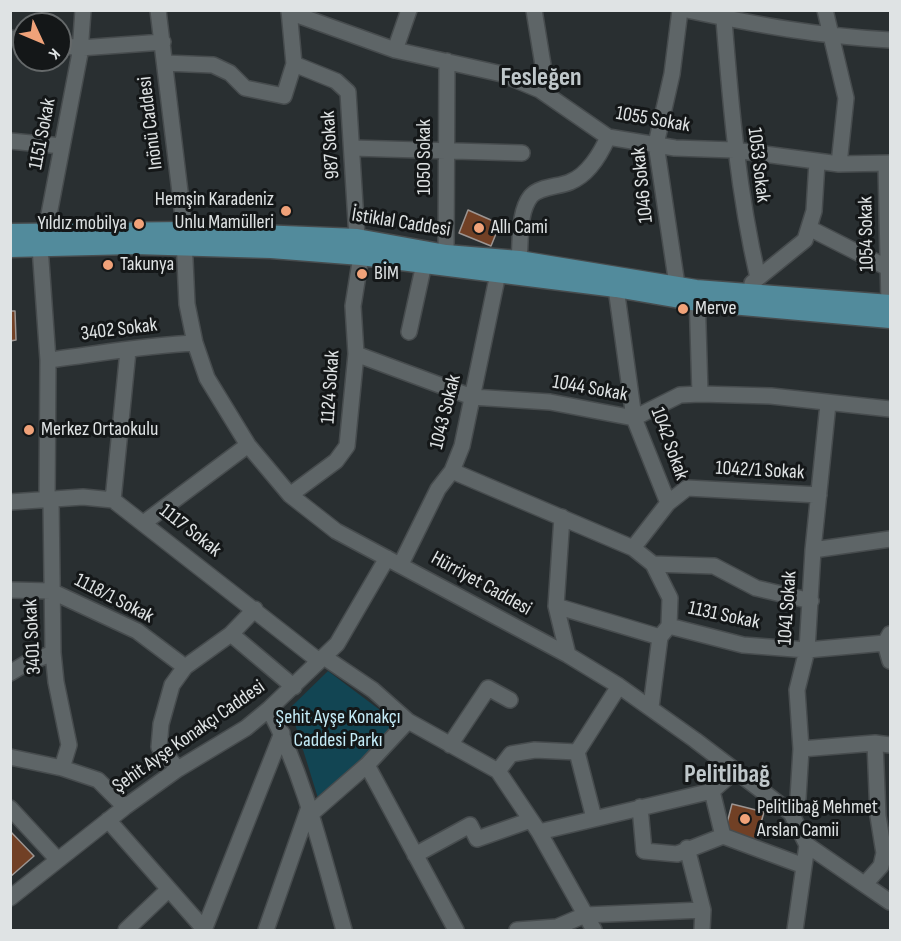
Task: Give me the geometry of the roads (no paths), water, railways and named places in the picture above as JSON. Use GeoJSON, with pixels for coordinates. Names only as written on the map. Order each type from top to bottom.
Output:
{"type":"FeatureCollection","features":[{"type":"Feature","properties":{"kind":"main road","name":"İstiklal Caddesi"},"geometry":{"type":"LineString","coordinates":[[10,232],[43,239],[357,238],[697,296],[890,309]]}},
{"type":"Feature","properties":{"kind":"main road"},"geometry":{"type":"LineString","coordinates":[[10,248],[43,239]]}},
{"type":"Feature","properties":{"kind":"main road","name":"İstiklal Caddesi"},"geometry":{"type":"LineString","coordinates":[[184,239],[262,249],[362,256],[424,264],[506,264]]}},
{"type":"Feature","properties":{"kind":"main road","name":"İstiklal Caddesi"},"geometry":{"type":"LineString","coordinates":[[622,283],[677,285],[697,296],[740,293],[890,309]]}},
{"type":"Feature","properties":{"kind":"street","name":"1151 Sokak"},"geometry":{"type":"LineString","coordinates":[[43,293],[43,239],[80,48],[83,10]]}},
{"type":"Feature","properties":{"kind":"street","name":"Inönü Caddesi"},"geometry":{"type":"LineString","coordinates":[[158,10],[184,239]]}},
{"type":"Feature","properties":{"kind":"street"},"geometry":{"type":"LineString","coordinates":[[395,50],[409,10]]}},
{"type":"Feature","properties":{"kind":"street"},"geometry":{"type":"LineString","coordinates":[[534,10],[543,64],[540,90]]}},
{"type":"Feature","properties":{"kind":"street","name":"1046 Sokak"},"geometry":{"type":"LineString","coordinates":[[677,285],[656,144],[672,74],[680,10]]}},
{"type":"Feature","properties":{"kind":"street"},"geometry":{"type":"LineString","coordinates":[[687,10],[830,37],[891,40]]}},
{"type":"Feature","properties":{"kind":"street"},"geometry":{"type":"LineString","coordinates":[[825,10],[846,99],[839,164]]}},
{"type":"Feature","properties":{"kind":"street"},"geometry":{"type":"LineString","coordinates":[[165,63],[213,65],[230,73],[244,87],[284,96],[294,64],[289,11]]}},
{"type":"Feature","properties":{"kind":"street","name":"1055 Sokak"},"geometry":{"type":"LineString","coordinates":[[289,11],[395,50],[502,74],[540,90],[608,137],[675,148],[734,150],[818,162],[888,164]]}},
{"type":"Feature","properties":{"kind":"street","name":"1053 Sokak"},"geometry":{"type":"LineString","coordinates":[[720,16],[734,150],[744,216],[759,278]]}},
{"type":"Feature","properties":{"kind":"street"},"geometry":{"type":"LineString","coordinates":[[72,47],[163,42]]}},
{"type":"Feature","properties":{"kind":"street","name":"1050 Sokak"},"geometry":{"type":"LineString","coordinates":[[446,254],[447,61]]}},
{"type":"Feature","properties":{"kind":"street","name":"987 Sokak"},"geometry":{"type":"LineString","coordinates":[[294,64],[336,81],[348,92],[357,238]]}},
{"type":"Feature","properties":{"kind":"street","name":"1043 Sokak"},"geometry":{"type":"LineString","coordinates":[[394,561],[438,489],[452,471],[462,446],[472,396],[506,264],[523,214],[532,196],[541,190],[573,182],[602,151],[608,137]]}},
{"type":"Feature","properties":{"kind":"street"},"geometry":{"type":"LineString","coordinates":[[10,141],[62,146]]}},
{"type":"Feature","properties":{"kind":"street"},"geometry":{"type":"LineString","coordinates":[[352,148],[522,153]]}},
{"type":"Feature","properties":{"kind":"street"},"geometry":{"type":"LineString","coordinates":[[740,293],[805,240],[814,211],[818,162]]}},
{"type":"Feature","properties":{"kind":"street","name":"1054 Sokak"},"geometry":{"type":"LineString","coordinates":[[888,164],[890,309]]}},
{"type":"Feature","properties":{"kind":"street"},"geometry":{"type":"LineString","coordinates":[[809,228],[888,268]]}},
{"type":"Feature","properties":{"kind":"street","name":"Hürriyet Caddesi"},"geometry":{"type":"LineString","coordinates":[[184,239],[187,304],[195,343],[207,378],[248,445],[290,495],[336,531],[568,656],[651,707],[791,813],[807,845]]}},
{"type":"Feature","properties":{"kind":"street","name":"1124 Sokak"},"geometry":{"type":"LineString","coordinates":[[290,495],[336,461],[347,446],[356,354],[353,306],[362,256]]}},
{"type":"Feature","properties":{"kind":"street"},"geometry":{"type":"LineString","coordinates":[[409,332],[424,264]]}},
{"type":"Feature","properties":{"kind":"street","name":"1042 Sokak"},"geometry":{"type":"LineString","coordinates":[[622,283],[634,418],[668,503],[633,548]]}},
{"type":"Feature","properties":{"kind":"street","name":"3401 Sokak"},"geometry":{"type":"LineString","coordinates":[[43,293],[48,360],[53,653],[56,682],[69,745],[62,768]]}},
{"type":"Feature","properties":{"kind":"street"},"geometry":{"type":"LineString","coordinates":[[697,296],[700,394]]}},
{"type":"Feature","properties":{"kind":"street","name":"3402 Sokak"},"geometry":{"type":"LineString","coordinates":[[48,360],[128,351],[154,345],[195,343]]}},
{"type":"Feature","properties":{"kind":"street"},"geometry":{"type":"LineString","coordinates":[[113,500],[128,351]]}},
{"type":"Feature","properties":{"kind":"street","name":"1044 Sokak"},"geometry":{"type":"LineString","coordinates":[[356,354],[472,396],[550,402],[634,418],[680,395],[700,394],[771,396],[828,404],[891,409]]}},
{"type":"Feature","properties":{"kind":"street","name":"1041 Sokak"},"geometry":{"type":"LineString","coordinates":[[791,813],[798,798],[801,749],[797,690],[807,650],[813,550],[828,404]]}},
{"type":"Feature","properties":{"kind":"street"},"geometry":{"type":"LineString","coordinates":[[145,522],[248,445]]}},
{"type":"Feature","properties":{"kind":"street"},"geometry":{"type":"LineString","coordinates":[[452,471],[633,548],[652,564],[670,598],[651,707]]}},
{"type":"Feature","properties":{"kind":"street","name":"1042/1 Sokak"},"geometry":{"type":"LineString","coordinates":[[668,503],[687,488],[819,495]]}},
{"type":"Feature","properties":{"kind":"street","name":"1117 Sokak"},"geometry":{"type":"LineString","coordinates":[[10,502],[83,497],[113,500],[145,522],[321,659],[374,690],[408,721],[498,771]]}},
{"type":"Feature","properties":{"kind":"street"},"geometry":{"type":"LineString","coordinates":[[562,517],[556,606],[568,656]]}},
{"type":"Feature","properties":{"kind":"street"},"geometry":{"type":"LineString","coordinates":[[813,550],[891,538]]}},
{"type":"Feature","properties":{"kind":"street","name":"Şehit Ayşe Konakçı Caddesi"},"geometry":{"type":"LineString","coordinates":[[10,898],[125,807],[178,769],[246,728],[269,709],[337,644],[394,561]]}},
{"type":"Feature","properties":{"kind":"street"},"geometry":{"type":"LineString","coordinates":[[652,564],[714,566],[756,588],[811,601]]}},
{"type":"Feature","properties":{"kind":"street"},"geometry":{"type":"LineString","coordinates":[[10,590],[51,591]]}},
{"type":"Feature","properties":{"kind":"street","name":"1118/1 Sokak"},"geometry":{"type":"LineString","coordinates":[[51,591],[137,631],[185,667]]}},
{"type":"Feature","properties":{"kind":"street","name":"1131 Sokak"},"geometry":{"type":"LineString","coordinates":[[556,606],[665,632],[743,645],[807,650],[888,639]]}},
{"type":"Feature","properties":{"kind":"street"},"geometry":{"type":"LineString","coordinates":[[178,769],[162,752],[159,738],[172,685],[185,667],[231,634],[255,609]]}},
{"type":"Feature","properties":{"kind":"street"},"geometry":{"type":"LineString","coordinates":[[231,634],[294,687]]}},
{"type":"Feature","properties":{"kind":"street"},"geometry":{"type":"LineString","coordinates":[[888,639],[891,661]]}},
{"type":"Feature","properties":{"kind":"street"},"geometry":{"type":"LineString","coordinates":[[10,673],[53,653]]}},
{"type":"Feature","properties":{"kind":"street"},"geometry":{"type":"LineString","coordinates":[[594,818],[577,752],[619,686]]}},
{"type":"Feature","properties":{"kind":"street"},"geometry":{"type":"LineString","coordinates":[[450,746],[488,688],[510,700]]}},
{"type":"Feature","properties":{"kind":"street"},"geometry":{"type":"LineString","coordinates":[[269,709],[282,733],[310,812],[344,930]]}},
{"type":"Feature","properties":{"kind":"street"},"geometry":{"type":"LineString","coordinates":[[266,930],[310,812],[367,765],[408,721]]}},
{"type":"Feature","properties":{"kind":"street"},"geometry":{"type":"LineString","coordinates":[[108,820],[204,930],[282,733]]}},
{"type":"Feature","properties":{"kind":"street"},"geometry":{"type":"LineString","coordinates":[[801,749],[883,744],[878,816],[884,853],[881,867],[865,884]]}},
{"type":"Feature","properties":{"kind":"street"},"geometry":{"type":"LineString","coordinates":[[577,752],[535,750],[511,754],[498,771],[536,826],[594,930]]}},
{"type":"Feature","properties":{"kind":"street"},"geometry":{"type":"LineString","coordinates":[[10,757],[62,768],[98,780],[125,807]]}},
{"type":"Feature","properties":{"kind":"street"},"geometry":{"type":"LineString","coordinates":[[367,765],[456,930]]}},
{"type":"Feature","properties":{"kind":"street"},"geometry":{"type":"LineString","coordinates":[[415,855],[470,825],[477,838],[536,826],[594,818],[712,791],[736,770]]}},
{"type":"Feature","properties":{"kind":"street"},"geometry":{"type":"LineString","coordinates":[[712,791],[723,836]]}},
{"type":"Feature","properties":{"kind":"street"},"geometry":{"type":"LineString","coordinates":[[640,807],[644,851],[677,854],[687,848],[723,836],[804,866]]}},
{"type":"Feature","properties":{"kind":"street"},"geometry":{"type":"LineString","coordinates":[[10,808],[58,860]]}},
{"type":"Feature","properties":{"kind":"street"},"geometry":{"type":"LineString","coordinates":[[795,930],[807,845],[891,902]]}},
{"type":"Feature","properties":{"kind":"street"},"geometry":{"type":"LineString","coordinates":[[687,848],[703,910],[702,930]]}},
{"type":"Feature","properties":{"kind":"street"},"geometry":{"type":"LineString","coordinates":[[126,930],[168,890]]}},
{"type":"Feature","properties":{"kind":"street"},"geometry":{"type":"LineString","coordinates":[[517,930],[557,928],[585,915],[703,910]]}},
{"type":"Feature","properties":{"kind":"place","name":"Hemşin Karadeniz Unlu Mamülleri"},"geometry":{"type":"Point","coordinates":[286,211]}},
{"type":"Feature","properties":{"kind":"place","name":"Yıldız mobilya"},"geometry":{"type":"Point","coordinates":[139,224]}},
{"type":"Feature","properties":{"kind":"place","name":"Allı Cami"},"geometry":{"type":"Point","coordinates":[479,228]}},
{"type":"Feature","properties":{"kind":"place","name":"Takunya"},"geometry":{"type":"Point","coordinates":[108,265]}},
{"type":"Feature","properties":{"kind":"place","name":"BİM"},"geometry":{"type":"Point","coordinates":[362,274]}},
{"type":"Feature","properties":{"kind":"place","name":"Merve"},"geometry":{"type":"Point","coordinates":[683,309]}},
{"type":"Feature","properties":{"kind":"place","name":"Merkez Ortaokulu"},"geometry":{"type":"Point","coordinates":[29,430]}},
{"type":"Feature","properties":{"kind":"place","name":"Pelitlibağ Mehmet Arslan Camii"},"geometry":{"type":"Point","coordinates":[745,819]}},
{"type":"Feature","properties":{"kind":"district","name":"Fesleğen"},"geometry":{"type":"Point","coordinates":[541,78]}},
{"type":"Feature","properties":{"kind":"district","name":"Pelitlibağ"},"geometry":{"type":"Point","coordinates":[727,775]}},
{"type":"Feature","properties":{"kind":"park label","name":"Şehit Ayşe Konakçı Caddesi Parkı"},"geometry":{"type":"Point","coordinates":[338,730]}}]}
